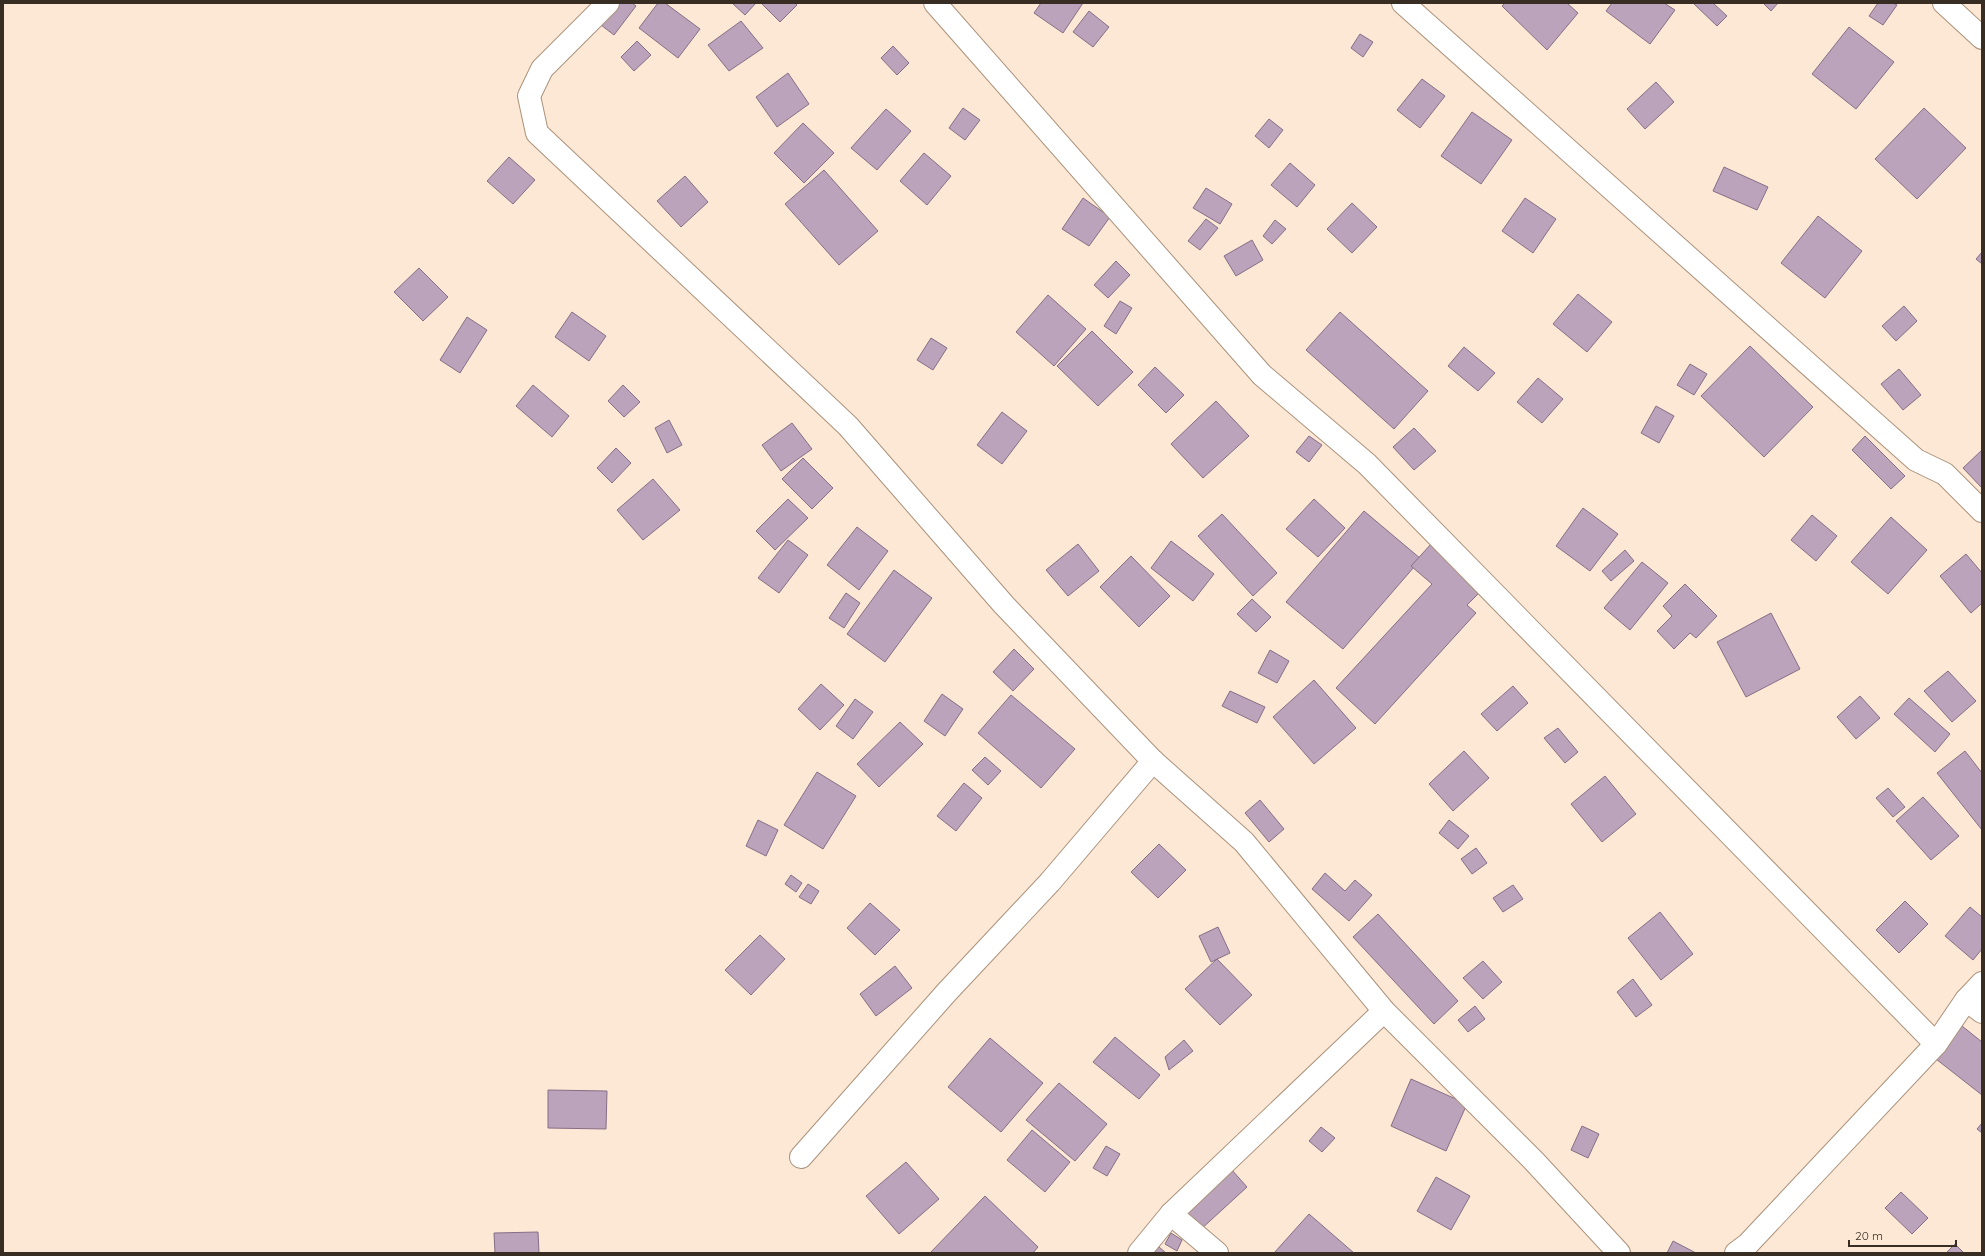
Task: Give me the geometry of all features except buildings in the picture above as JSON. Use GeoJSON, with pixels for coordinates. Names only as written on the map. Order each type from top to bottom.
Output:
{"type":"FeatureCollection","features":[{"type":"Feature","properties":{"kind":"street"},"geometry":{"type":"LineString","coordinates":[[608,3],[542,69],[529,96],[536,133],[848,426],[1004,605],[1153,761],[1244,842],[1384,1011],[1534,1161],[1619,1253]]}},
{"type":"Feature","properties":{"kind":"street"},"geometry":{"type":"LineString","coordinates":[[935,3],[1262,375],[1367,464],[1936,1044]]}},
{"type":"Feature","properties":{"kind":"street"},"geometry":{"type":"LineString","coordinates":[[1402,3],[1916,460],[1945,474],[1982,511]]}},
{"type":"Feature","properties":{"kind":"street"},"geometry":{"type":"LineString","coordinates":[[1944,3],[1982,38]]}},
{"type":"Feature","properties":{"kind":"street"},"geometry":{"type":"LineString","coordinates":[[801,1157],[946,993],[1050,882],[1153,761]]}},
{"type":"Feature","properties":{"kind":"street"},"geometry":{"type":"LineString","coordinates":[[1747,1250],[1936,1044],[1974,1006],[1982,983]]}},
{"type":"Feature","properties":{"kind":"street"},"geometry":{"type":"LineString","coordinates":[[1139,1253],[1171,1214],[1384,1011]]}},
{"type":"Feature","properties":{"kind":"street"},"geometry":{"type":"LineString","coordinates":[[1171,1214],[1217,1253]]}}]}
